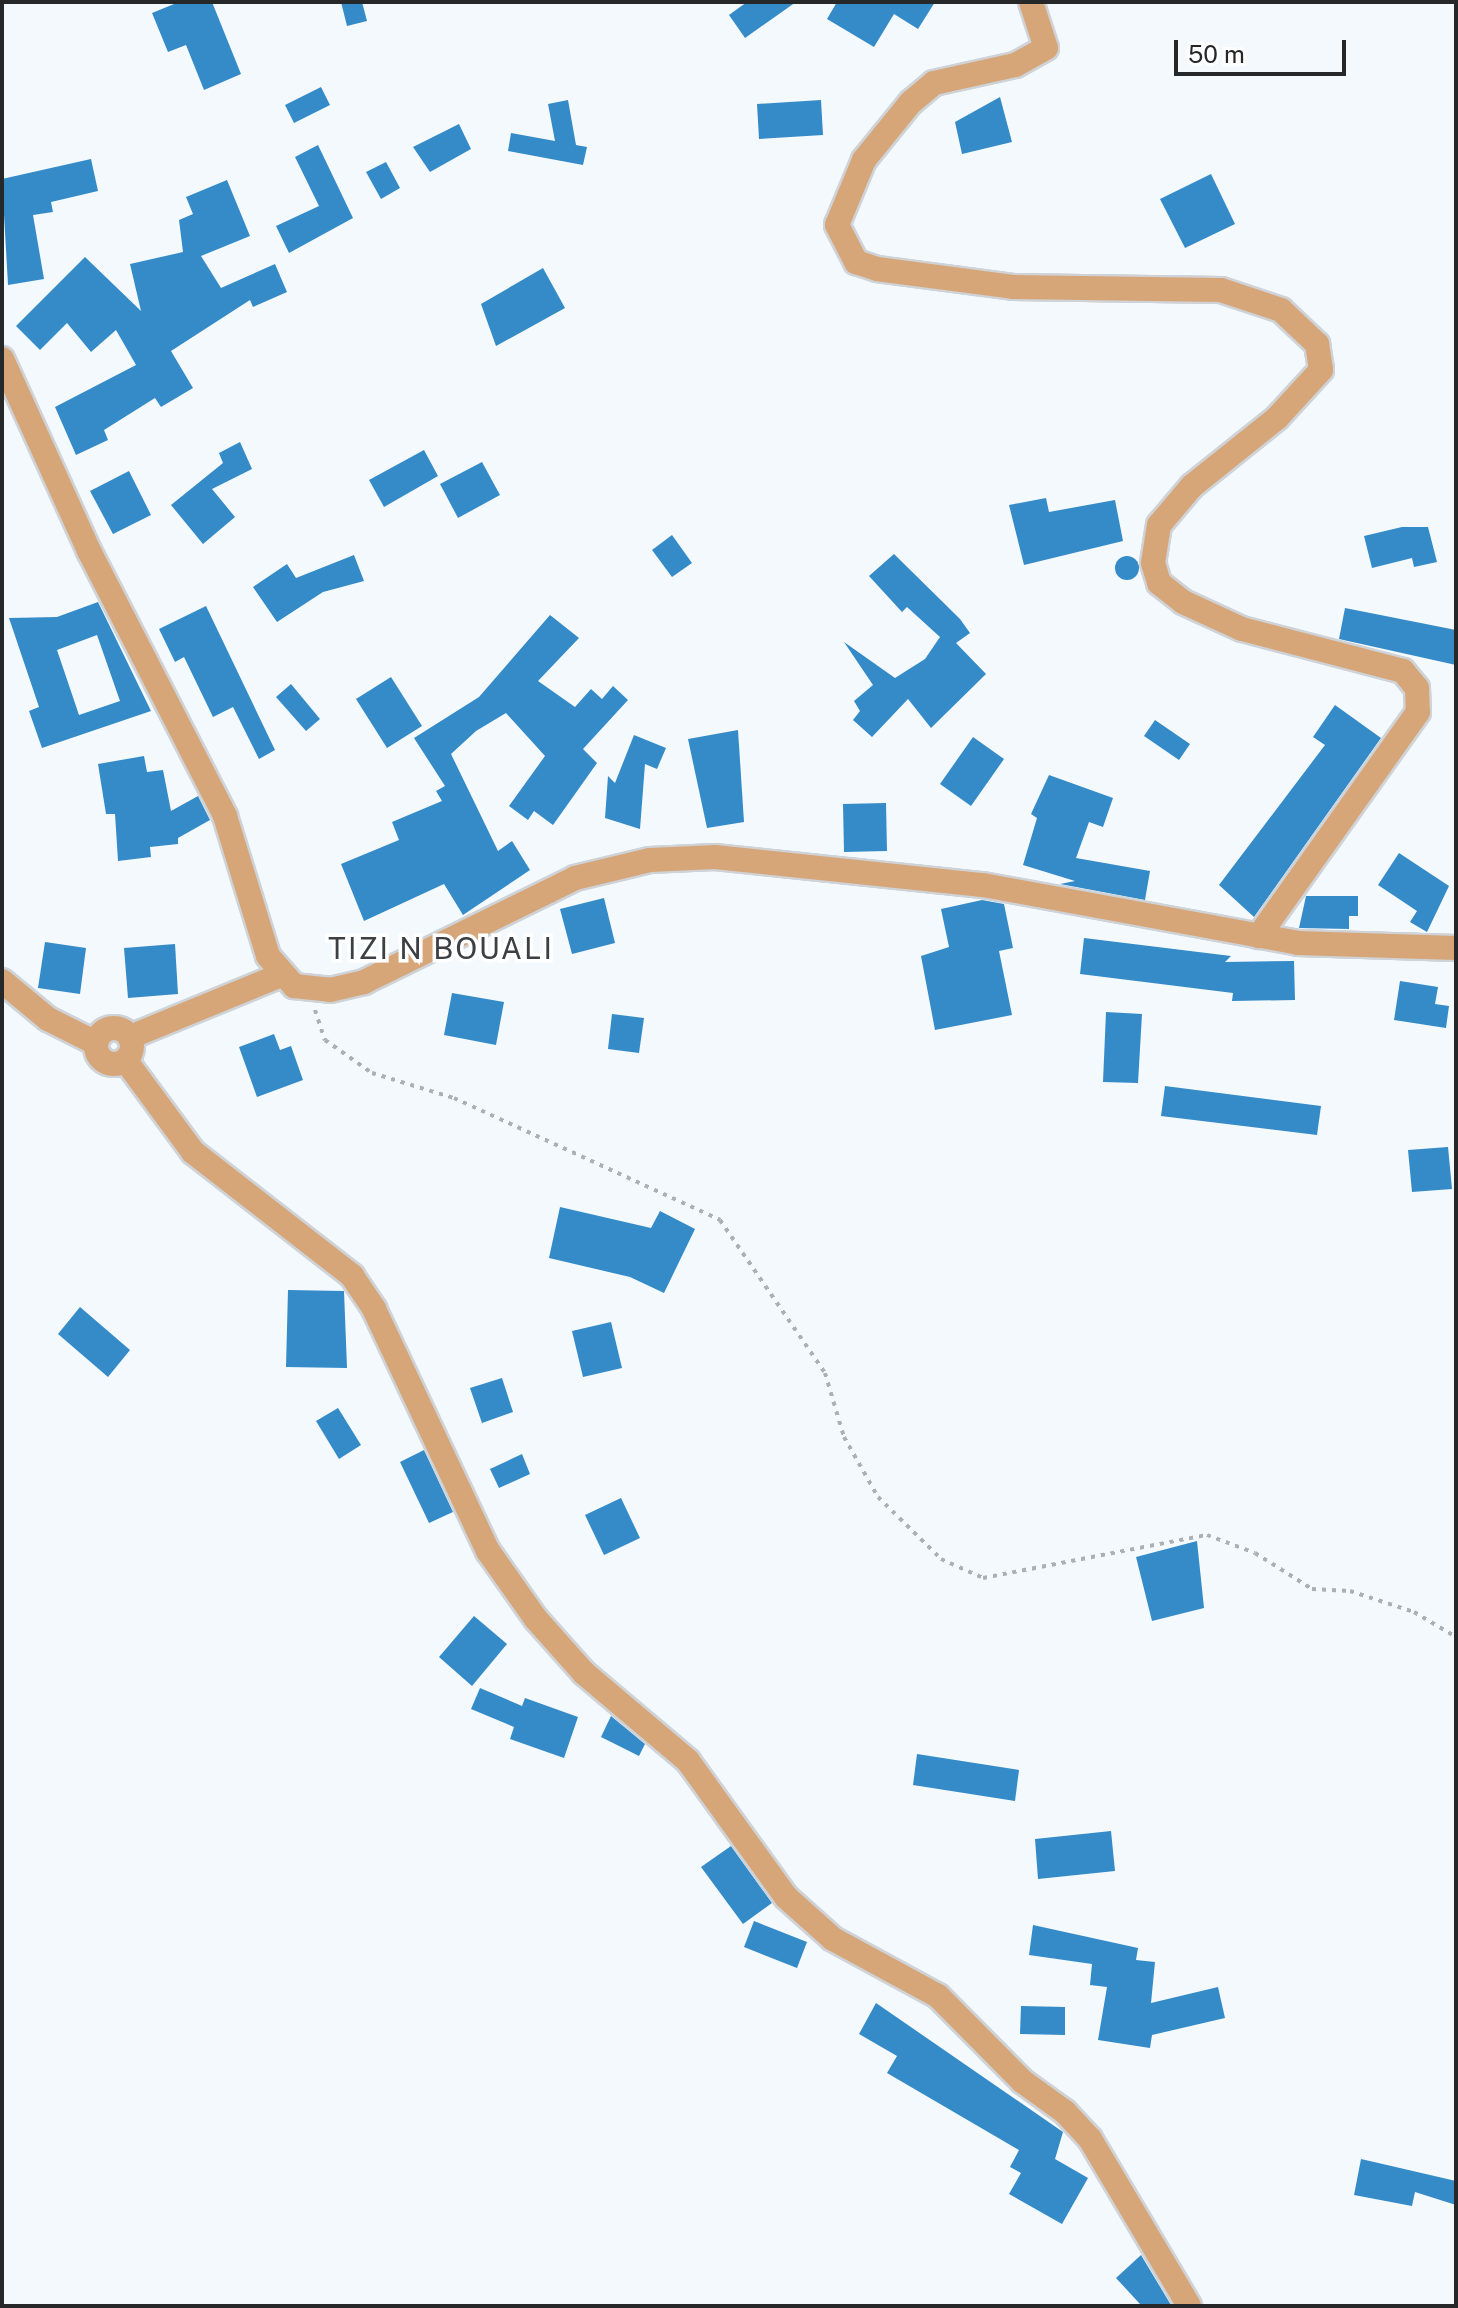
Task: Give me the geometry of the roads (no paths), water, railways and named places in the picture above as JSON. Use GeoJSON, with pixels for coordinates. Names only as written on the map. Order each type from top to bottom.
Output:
{"type":"FeatureCollection","features":[{"type":"Feature","properties":{"kind":"street"},"geometry":{"type":"LineString","coordinates":[[1031,2],[1046,48],[1015,65],[934,83],[911,102],[864,160],[837,225],[856,262],[877,269],[1013,287],[1221,290],[1281,310],[1317,344],[1321,370],[1277,418],[1192,486],[1159,525],[1153,563],[1159,583],[1183,602],[1242,629],[1403,671],[1417,688],[1418,712],[1259,936]]}},
{"type":"Feature","properties":{"kind":"street"},"geometry":{"type":"LineString","coordinates":[[2,359],[89,551],[225,816],[254,920],[281,975],[317,990],[377,976],[575,878],[650,860],[715,857],[983,885],[1259,936],[1456,948]]}},
{"type":"Feature","properties":{"kind":"street"},"geometry":{"type":"LineString","coordinates":[[128,1049],[281,975]]}},
{"type":"Feature","properties":{"kind":"street"},"geometry":{"type":"LineString","coordinates":[[2,981],[48,1019],[96,1043],[115,1028],[193,1152],[352,1276],[374,1309],[488,1551],[536,1619],[584,1673],[688,1761],[786,1897],[833,1939],[938,1996],[1022,2081],[1065,2112],[1090,2139],[1189,2306]]}},
{"type":"Feature","properties":{"kind":"district","name":"TIZI N BOUALI"},"geometry":{"type":"Point","coordinates":[441,948]}}]}
